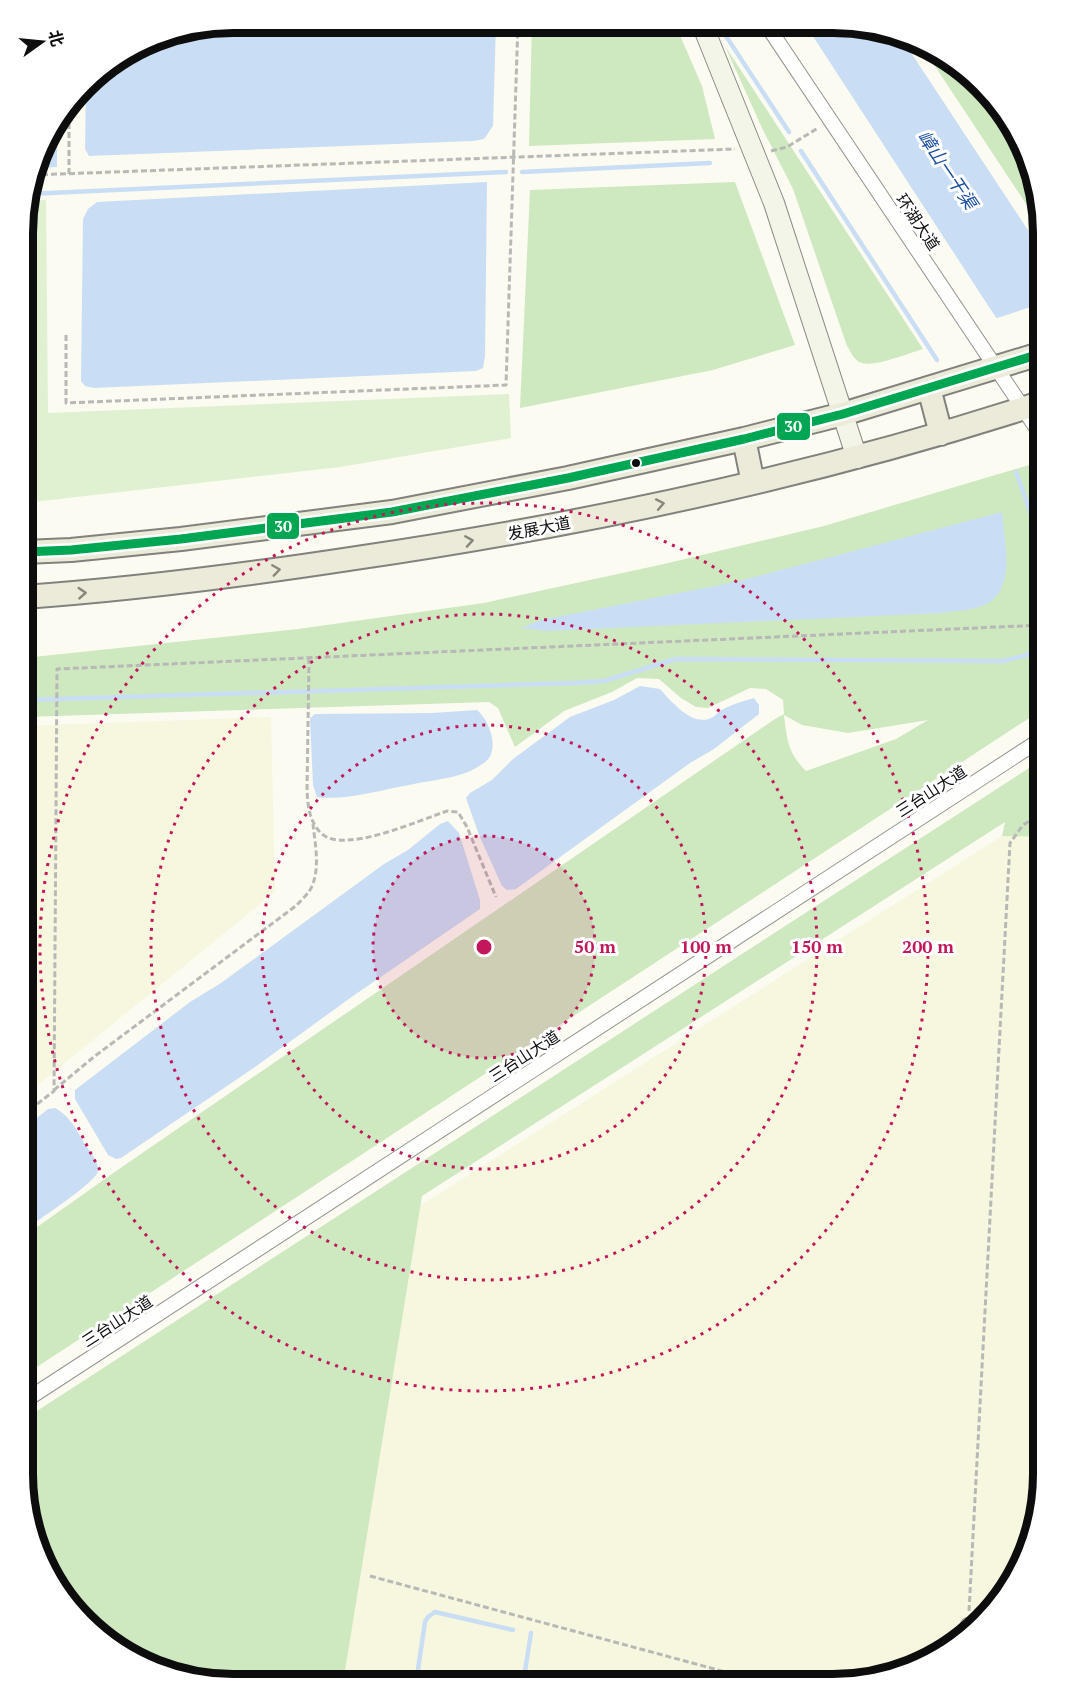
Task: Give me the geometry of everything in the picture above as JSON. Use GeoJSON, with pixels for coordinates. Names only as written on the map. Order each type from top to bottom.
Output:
{"type":"FeatureCollection","features":[{"type":"Feature","properties":{"kind":"main road"},"geometry":{"type":"LineString","coordinates":[[706,33],[774,203],[857,458]]}},
{"type":"Feature","properties":{"kind":"main road"},"geometry":{"type":"LineString","coordinates":[[33,552],[181,539],[392,512],[590,473],[744,439],[843,414],[1033,356]]}},
{"type":"Feature","properties":{"kind":"main road"},"geometry":{"type":"LineString","coordinates":[[929,388],[941,434]]}},
{"type":"Feature","properties":{"kind":"main road","name":"发展大道"},"geometry":{"type":"LineString","coordinates":[[33,596],[213,579],[507,535],[753,483],[857,458],[1033,406]]}},
{"type":"Feature","properties":{"kind":"main road"},"geometry":{"type":"LineString","coordinates":[[744,439],[753,483]]}},
{"type":"Feature","properties":{"kind":"street","name":"环湖大道"},"geometry":{"type":"LineString","coordinates":[[772,33],[830,121],[1002,365],[1033,403]]}},
{"type":"Feature","properties":{"kind":"street","name":"三台山大道"},"geometry":{"type":"LineString","coordinates":[[33,1395],[1033,745]]}},
{"type":"Feature","properties":{"kind":"path"},"geometry":{"type":"LineString","coordinates":[[66,335],[66,403],[506,385],[518,33]]}},
{"type":"Feature","properties":{"kind":"path"},"geometry":{"type":"LineString","coordinates":[[69,119],[69,174]]}},
{"type":"Feature","properties":{"kind":"path"},"geometry":{"type":"LineString","coordinates":[[42,176],[728,148],[754,153],[787,147],[830,121]]}},
{"type":"Feature","properties":{"kind":"path"},"geometry":{"type":"LineString","coordinates":[[54,1091],[57,669],[1033,625]]}},
{"type":"Feature","properties":{"kind":"path"},"geometry":{"type":"LineString","coordinates":[[33,1107],[95,1056],[297,904],[310,890],[316,870],[316,852],[307,790],[309,658]]}},
{"type":"Feature","properties":{"kind":"path"},"geometry":{"type":"LineString","coordinates":[[313,822],[323,835],[335,839],[363,840],[447,811],[458,812],[468,827],[496,897]]}},
{"type":"Feature","properties":{"kind":"path"},"geometry":{"type":"LineString","coordinates":[[969,1620],[1010,843],[1023,825],[1033,819]]}},
{"type":"Feature","properties":{"kind":"path"},"geometry":{"type":"LineString","coordinates":[[370,1576],[733,1674]]}},
{"type":"Feature","properties":{"kind":"green space"},"geometry":{"type":"Polygon","coordinates":[[[532,33],[679,33],[702,86],[715,139],[529,146],[532,33]]]}},
{"type":"Feature","properties":{"kind":"green space"},"geometry":{"type":"Polygon","coordinates":[[[725,46],[923,349],[868,364],[862,363],[853,356],[847,346],[793,189],[725,46]]]}},
{"type":"Feature","properties":{"kind":"green space"},"geometry":{"type":"Polygon","coordinates":[[[930,58],[955,74],[992,111],[1018,156],[1029,194],[1031,212],[930,58]]]}},
{"type":"Feature","properties":{"kind":"green space"},"geometry":{"type":"Polygon","coordinates":[[[735,182],[795,345],[713,370],[520,408],[530,190],[735,182]]]}},
{"type":"Feature","properties":{"kind":"green space"},"geometry":{"type":"Polygon","coordinates":[[[36,200],[46,200],[48,413],[509,394],[511,438],[340,467],[33,502],[33,233],[36,200]]]}},
{"type":"Feature","properties":{"kind":"green space"},"geometry":{"type":"Polygon","coordinates":[[[1033,464],[1033,716],[33,1369],[33,1230],[784,714],[783,700],[766,689],[750,688],[708,708],[696,707],[681,698],[659,679],[637,678],[612,692],[564,711],[515,747],[498,708],[489,702],[33,717],[33,657],[298,629],[484,603],[824,526],[1033,464]],[[784,715],[789,746],[806,771],[896,739],[928,720],[848,733],[802,725],[784,715]]]}},
{"type":"Feature","properties":{"kind":"green space"},"geometry":{"type":"Polygon","coordinates":[[[271,717],[275,892],[33,1089],[33,726],[271,717]]]}},
{"type":"Feature","properties":{"kind":"green space"},"geometry":{"type":"Polygon","coordinates":[[[1033,765],[1033,837],[1002,836],[1005,822],[422,1196],[344,1674],[207,1672],[156,1659],[111,1633],[74,1596],[48,1551],[35,1500],[33,1414],[1033,765]]]}},
{"type":"Feature","properties":{"kind":"green space"},"geometry":{"type":"Polygon","coordinates":[[[1002,836],[1033,837],[1033,1487],[1022,1538],[999,1585],[965,1624],[933,1647],[910,1659],[885,1667],[833,1674],[344,1674],[420,1206],[1002,836]]]}},
{"type":"Feature","properties":{"kind":"water"},"geometry":{"type":"Polygon","coordinates":[[[220,33],[496,33],[493,126],[484,139],[89,156],[85,149],[86,99],[122,67],[169,44],[220,33]]]}},
{"type":"Feature","properties":{"kind":"water","name":"嶂山一干渠"},"geometry":{"type":"Polygon","coordinates":[[[811,33],[859,35],[907,47],[1033,238],[1033,371],[811,33]]]}},
{"type":"Feature","properties":{"kind":"water"},"geometry":{"type":"Polygon","coordinates":[[[57,140],[57,167],[44,168],[57,140]]]}},
{"type":"Feature","properties":{"kind":"water"},"geometry":{"type":"Polygon","coordinates":[[[487,182],[483,368],[476,371],[94,388],[85,386],[81,381],[83,219],[88,209],[97,202],[487,182]]]}},
{"type":"Feature","properties":{"kind":"water"},"geometry":{"type":"Polygon","coordinates":[[[1002,512],[1006,553],[1004,580],[1000,591],[992,600],[979,607],[942,613],[547,631],[521,628],[541,620],[735,582],[1002,512]]]}},
{"type":"Feature","properties":{"kind":"water"},"geometry":{"type":"Polygon","coordinates":[[[640,686],[660,689],[682,711],[697,719],[711,718],[727,707],[754,698],[759,705],[759,714],[714,749],[690,763],[516,889],[507,890],[502,886],[479,835],[466,798],[470,793],[492,780],[513,759],[570,717],[614,700],[640,686]]]}},
{"type":"Feature","properties":{"kind":"water"},"geometry":{"type":"Polygon","coordinates":[[[477,710],[486,721],[493,744],[489,758],[475,768],[453,777],[363,794],[339,798],[317,797],[313,785],[310,718],[315,714],[432,713],[477,710]]]}},
{"type":"Feature","properties":{"kind":"water"},"geometry":{"type":"Polygon","coordinates":[[[448,821],[459,833],[480,900],[480,909],[121,1158],[116,1159],[108,1155],[75,1099],[75,1090],[190,1002],[221,983],[384,864],[408,850],[440,824],[448,821]]]}},
{"type":"Feature","properties":{"kind":"water"},"geometry":{"type":"Polygon","coordinates":[[[55,1108],[68,1118],[95,1160],[98,1171],[88,1184],[33,1224],[33,1121],[48,1109],[55,1108]]]}},
{"type":"Feature","properties":{"kind":"pier"},"geometry":{"type":"Polygon","coordinates":[[[1033,306],[1033,375],[994,319],[1033,306]]]}},
{"type":"Feature","properties":{"kind":"waterway"},"geometry":{"type":"LineString","coordinates":[[724,33],[789,132]]}},
{"type":"Feature","properties":{"kind":"waterway"},"geometry":{"type":"LineString","coordinates":[[801,151],[937,360]]}},
{"type":"Feature","properties":{"kind":"waterway"},"geometry":{"type":"LineString","coordinates":[[522,172],[710,163]]}},
{"type":"Feature","properties":{"kind":"waterway"},"geometry":{"type":"LineString","coordinates":[[38,194],[506,172]]}},
{"type":"Feature","properties":{"kind":"waterway"},"geometry":{"type":"LineString","coordinates":[[1016,472],[1032,517],[1033,541]]}},
{"type":"Feature","properties":{"kind":"waterway"},"geometry":{"type":"LineString","coordinates":[[33,700],[573,683],[604,681],[676,659],[1003,661],[1027,655],[1033,648]]}},
{"type":"Feature","properties":{"kind":"waterway"},"geometry":{"type":"LineString","coordinates":[[417,1674],[425,1622],[435,1612],[513,1630]]}},
{"type":"Feature","properties":{"kind":"waterway"},"geometry":{"type":"LineString","coordinates":[[525,1674],[531,1633]]}},
{"type":"Feature","properties":{"kind":"transit line","name":"30"},"geometry":{"type":"LineString","coordinates":[[33,552],[181,539],[392,512],[568,478],[744,439],[843,414],[1033,356]]}}]}
